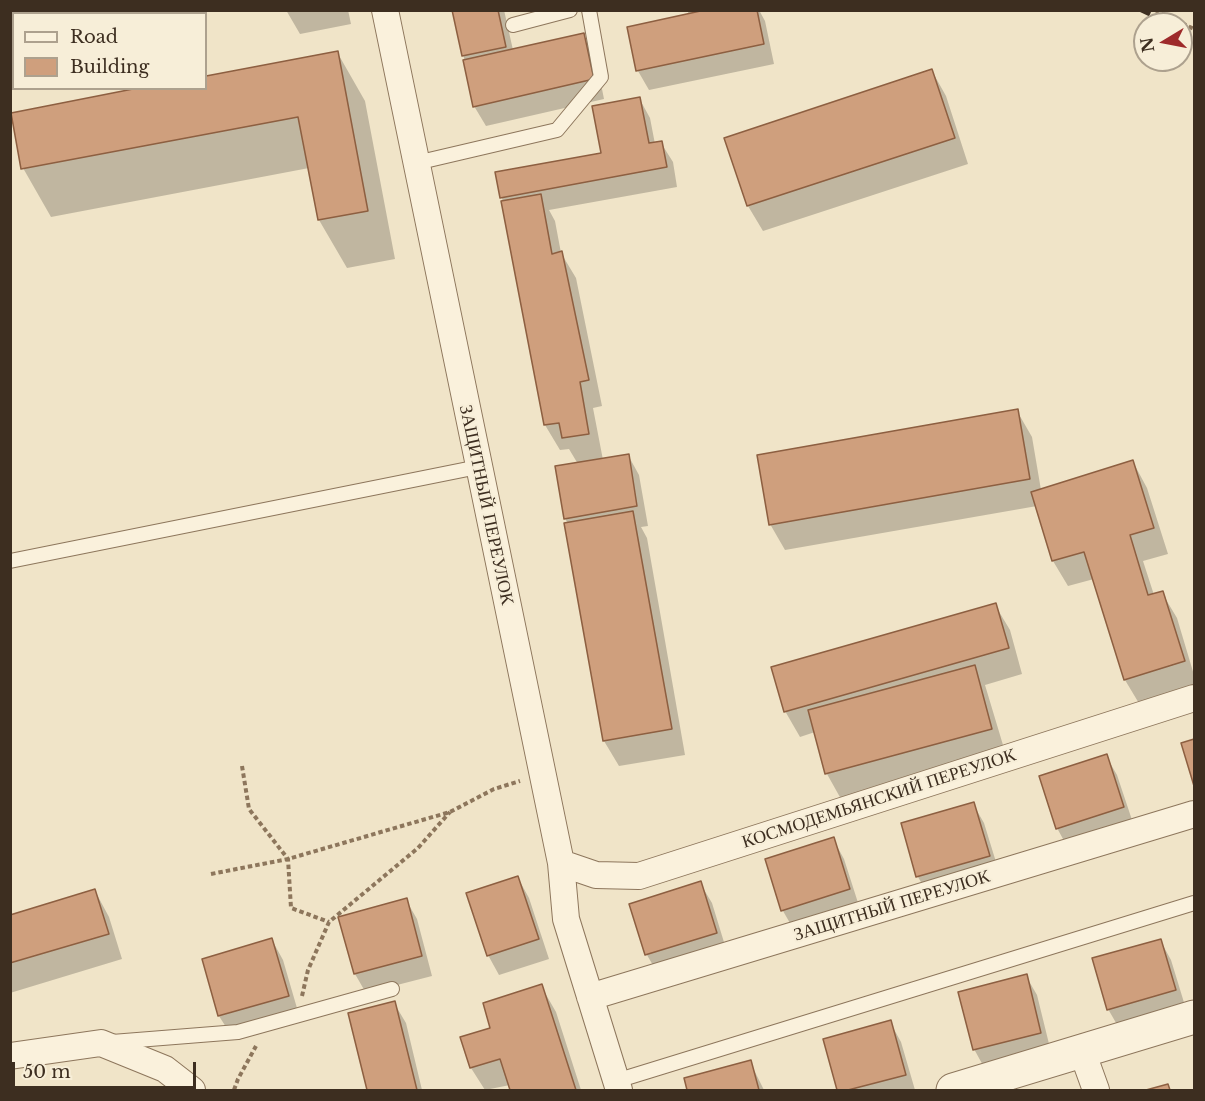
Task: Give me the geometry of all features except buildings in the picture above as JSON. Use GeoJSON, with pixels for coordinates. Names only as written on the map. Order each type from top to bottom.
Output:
{"type":"FeatureCollection","features":[{"type":"Feature","properties":{"kind":"street","name":"ЗАЩИТНЫЙ ПЕРЕУЛОК"},"geometry":{"type":"LineString","coordinates":[[385,10],[561,863],[566,920],[617,1086]]}},
{"type":"Feature","properties":{"kind":"street","name":"КОСМОДЕМЬЯНСКИЙ ПЕРЕУЛОК"},"geometry":{"type":"LineString","coordinates":[[561,863],[596,875],[639,876],[1194,698]]}},
{"type":"Feature","properties":{"kind":"street","name":"ЗАЩИТНЫЙ ПЕРЕУЛОК"},"geometry":{"type":"LineString","coordinates":[[590,997],[1194,814]]}},
{"type":"Feature","properties":{"kind":"street"},"geometry":{"type":"LineString","coordinates":[[953,1090],[1194,1017]]}},
{"type":"Feature","properties":{"kind":"street"},"geometry":{"type":"LineString","coordinates":[[10,1056],[101,1043],[165,1069],[192,1090]]}},
{"type":"Feature","properties":{"kind":"street"},"geometry":{"type":"LineString","coordinates":[[1082,1051],[1096,1090]]}},
{"type":"Feature","properties":{"kind":"lane"},"geometry":{"type":"LineString","coordinates":[[513,25],[570,10]]}},
{"type":"Feature","properties":{"kind":"lane"},"geometry":{"type":"LineString","coordinates":[[416,163],[557,130],[601,76],[589,10]]}},
{"type":"Feature","properties":{"kind":"lane"},"geometry":{"type":"LineString","coordinates":[[10,561],[478,467]]}},
{"type":"Feature","properties":{"kind":"lane"},"geometry":{"type":"LineString","coordinates":[[617,1086],[1194,903]]}},
{"type":"Feature","properties":{"kind":"lane"},"geometry":{"type":"LineString","coordinates":[[101,1043],[238,1032],[392,989]]}},
{"type":"Feature","properties":{"kind":"path"},"geometry":{"type":"LineString","coordinates":[[1155,10],[1194,29]]}},
{"type":"Feature","properties":{"kind":"path"},"geometry":{"type":"LineString","coordinates":[[242,766],[249,809],[288,859],[291,908],[329,922]]}},
{"type":"Feature","properties":{"kind":"path"},"geometry":{"type":"LineString","coordinates":[[211,874],[288,859],[450,812],[494,789],[543,774]]}},
{"type":"Feature","properties":{"kind":"path"},"geometry":{"type":"LineString","coordinates":[[234,1090],[256,1047],[276,1021],[303,996],[308,970],[329,922],[418,848],[450,812]]}},
{"type":"Feature","properties":{"kind":"railway"},"geometry":{"type":"LineString","coordinates":[[1141,10],[1145,12]]}}]}
